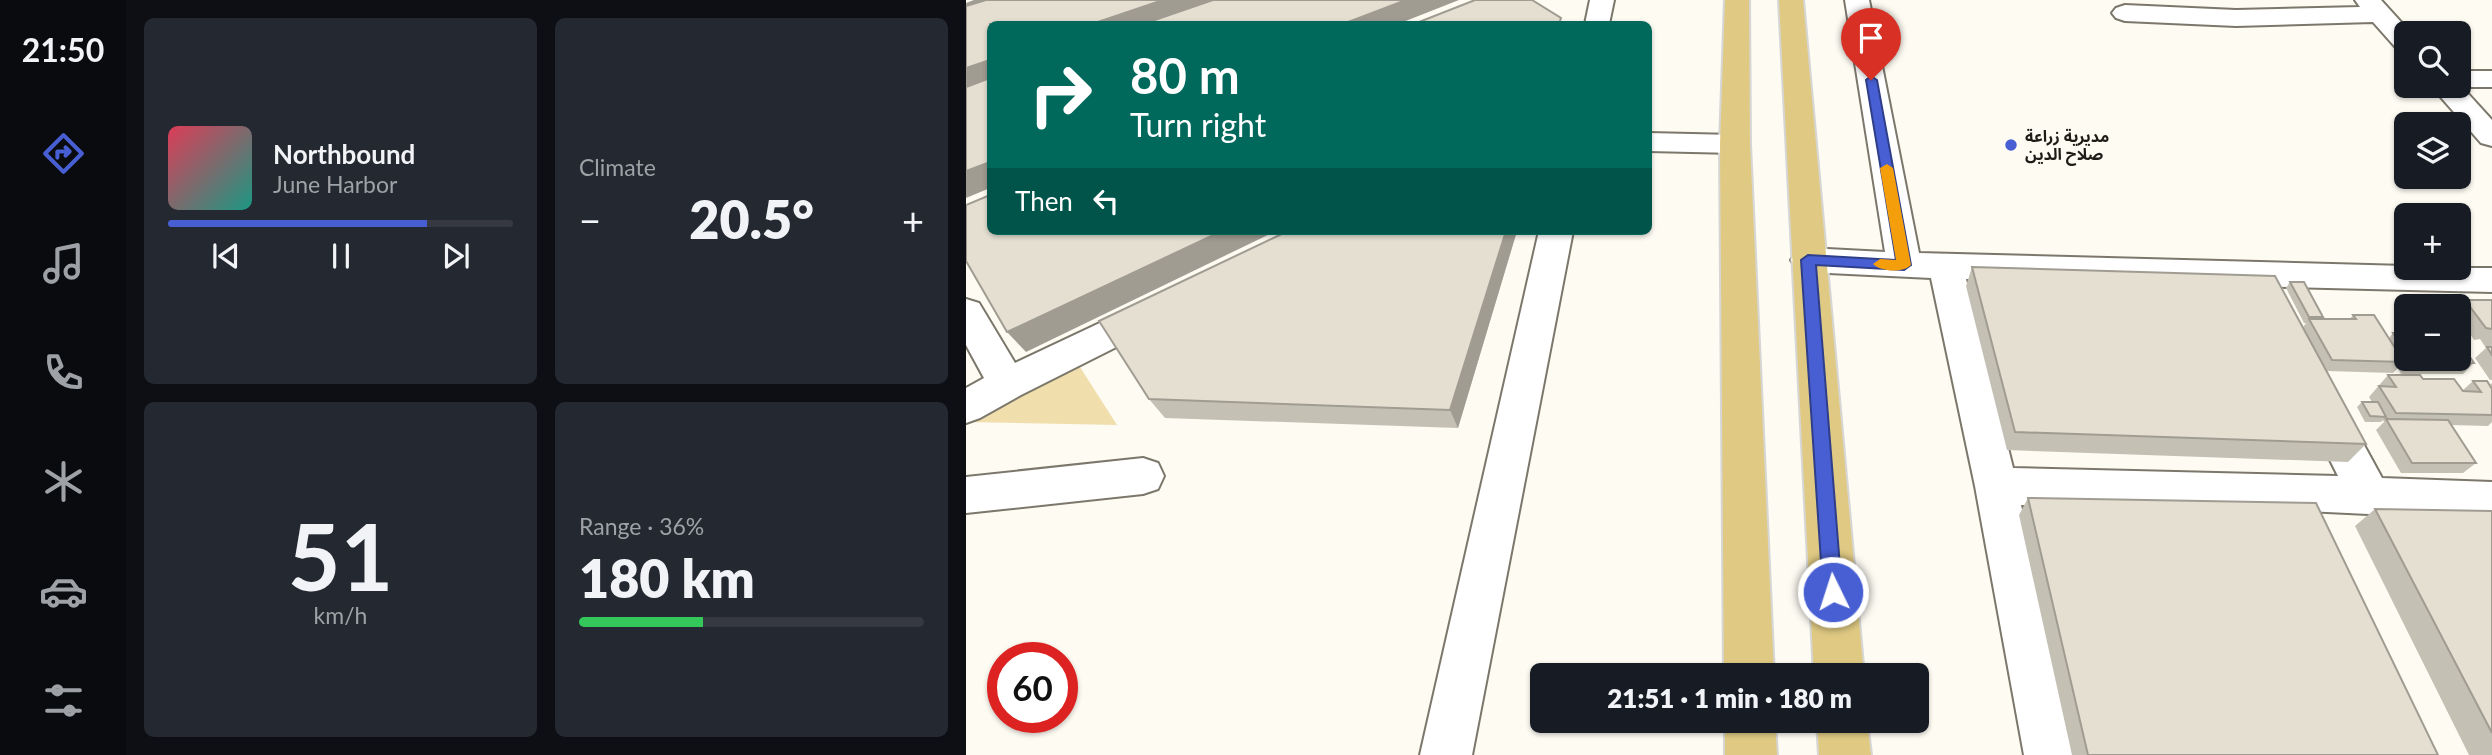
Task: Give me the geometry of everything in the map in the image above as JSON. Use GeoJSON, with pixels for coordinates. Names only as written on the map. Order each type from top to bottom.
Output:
{"type":"FeatureCollection","features":[{"type":"Feature","properties":{"kind":"main road"},"geometry":{"type":"LineString","coordinates":[[1737,0],[1735,144],[1749,663]]}},
{"type":"Feature","properties":{"kind":"main road"},"geometry":{"type":"LineString","coordinates":[[1791,0],[1838,663]]}},
{"type":"Feature","properties":{"kind":"main road"},"geometry":{"type":"LineString","coordinates":[[1750,733],[1751,755]]}},
{"type":"Feature","properties":{"kind":"main road"},"geometry":{"type":"LineString","coordinates":[[1843,733],[1845,755]]}},
{"type":"Feature","properties":{"kind":"street"},"geometry":{"type":"LineString","coordinates":[[1598,21],[1602,0]]}},
{"type":"Feature","properties":{"kind":"street"},"geometry":{"type":"LineString","coordinates":[[1857,0],[1904,265]]}},
{"type":"Feature","properties":{"kind":"street"},"geometry":{"type":"LineString","coordinates":[[2125,13],[2236,18],[2374,7],[2394,30]]}},
{"type":"Feature","properties":{"kind":"street"},"geometry":{"type":"LineString","coordinates":[[2471,79],[2492,79]]}},
{"type":"Feature","properties":{"kind":"street"},"geometry":{"type":"LineString","coordinates":[[2456,98],[2492,137]]}},
{"type":"Feature","properties":{"kind":"street"},"geometry":{"type":"LineString","coordinates":[[1652,142],[1735,144]]}},
{"type":"Feature","properties":{"kind":"street"},"geometry":{"type":"LineString","coordinates":[[1446,755],[1555,235]]}},
{"type":"Feature","properties":{"kind":"street"},"geometry":{"type":"LineString","coordinates":[[1808,260],[1904,265],[2492,280]]}},
{"type":"Feature","properties":{"kind":"street"},"geometry":{"type":"LineString","coordinates":[[1946,266],[1996,486],[2050,755]]}},
{"type":"Feature","properties":{"kind":"street"},"geometry":{"type":"LineString","coordinates":[[2255,274],[2274,311]]}},
{"type":"Feature","properties":{"kind":"street"},"geometry":{"type":"LineString","coordinates":[[966,407],[1007,384],[1188,296]]}},
{"type":"Feature","properties":{"kind":"street"},"geometry":{"type":"LineString","coordinates":[[966,312],[1007,384]]}},
{"type":"Feature","properties":{"kind":"street"},"geometry":{"type":"LineString","coordinates":[[2312,385],[2370,497]]}},
{"type":"Feature","properties":{"kind":"street"},"geometry":{"type":"LineString","coordinates":[[966,495],[1143,476]]}},
{"type":"Feature","properties":{"kind":"street"},"geometry":{"type":"LineString","coordinates":[[1996,486],[2315,512],[2370,497],[2492,501]]}},
{"type":"Feature","properties":{"kind":"shaded area"},"geometry":{"type":"Polygon","coordinates":[[[1080,367],[1117,425],[966,422],[966,420],[1080,367]]]}},
{"type":"Feature","properties":{"kind":"building"},"geometry":{"type":"Polygon","coordinates":[[[986,0],[1163,0],[1101,21],[987,21],[987,61],[966,68],[966,6],[986,0]]]}},
{"type":"Feature","properties":{"kind":"building"},"geometry":{"type":"Polygon","coordinates":[[[1213,0],[1406,0],[1351,21],[1152,21],[1213,0]]]}},
{"type":"Feature","properties":{"kind":"building"},"geometry":{"type":"Polygon","coordinates":[[[1475,0],[1532,0],[1561,18],[1560,21],[1422,21],[1475,0]]]}},
{"type":"Feature","properties":{"kind":"building"},"geometry":{"type":"Polygon","coordinates":[[[987,79],[987,163],[966,171],[966,87],[987,79]]]}},
{"type":"Feature","properties":{"kind":"building"},"geometry":{"type":"Polygon","coordinates":[[[987,196],[987,235],[1213,235],[1007,332],[966,261],[966,205],[987,196]]]}},
{"type":"Feature","properties":{"kind":"building"},"geometry":{"type":"Polygon","coordinates":[[[1280,235],[1505,235],[1450,410],[1149,399],[1099,321],[1280,235]]]}},
{"type":"Feature","properties":{"kind":"building"},"geometry":{"type":"Polygon","coordinates":[[[1972,267],[2275,276],[2366,444],[2015,432],[1972,267]]]}},
{"type":"Feature","properties":{"kind":"building"},"geometry":{"type":"Polygon","coordinates":[[[2290,282],[2304,282],[2323,317],[2309,317],[2290,282]]]}},
{"type":"Feature","properties":{"kind":"building"},"geometry":{"type":"Polygon","coordinates":[[[2471,300],[2492,300],[2492,329],[2486,328],[2471,308],[2471,300]]]}},
{"type":"Feature","properties":{"kind":"building"},"geometry":{"type":"Polygon","coordinates":[[[2353,315],[2374,315],[2394,346],[2394,362],[2332,360],[2309,319],[2356,319],[2353,315]]]}},
{"type":"Feature","properties":{"kind":"building"},"geometry":{"type":"Polygon","coordinates":[[[2388,375],[2454,379],[2463,391],[2481,392],[2473,381],[2487,381],[2492,389],[2492,415],[2396,413],[2379,386],[2396,387],[2388,375]]]}},
{"type":"Feature","properties":{"kind":"building"},"geometry":{"type":"Polygon","coordinates":[[[2362,402],[2378,402],[2386,417],[2370,416],[2362,402]]]}},
{"type":"Feature","properties":{"kind":"building"},"geometry":{"type":"Polygon","coordinates":[[[2386,419],[2448,420],[2476,463],[2412,463],[2386,419]]]}},
{"type":"Feature","properties":{"kind":"building"},"geometry":{"type":"Polygon","coordinates":[[[2028,498],[2316,503],[2438,755],[2088,755],[2028,498]]]}},
{"type":"Feature","properties":{"kind":"building"},"geometry":{"type":"Polygon","coordinates":[[[2375,509],[2492,511],[2492,733],[2375,509]]]}},
{"type":"Feature","properties":{"kind":"slow traffic"},"geometry":{"type":"LineString","coordinates":[[1880,264],[1904,265],[1887,168]]}},
{"type":"Feature","properties":{"kind":"place","name":"مديرية زراعة صلاح الدين"},"geometry":{"type":"Point","coordinates":[2011,145]}},
{"type":"Feature","properties":{"kind":"route"},"geometry":{"type":"LineString","coordinates":[[1833,592],[1808,260],[1904,265],[1871,80]]}}]}
